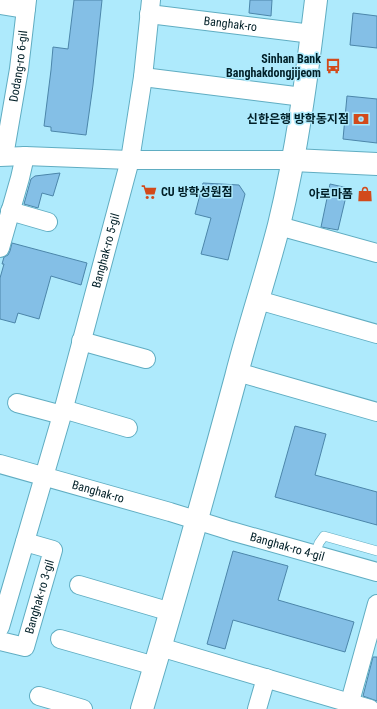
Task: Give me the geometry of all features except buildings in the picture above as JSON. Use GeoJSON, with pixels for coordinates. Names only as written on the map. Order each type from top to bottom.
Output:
{"type":"FeatureCollection","features":[{"type":"Feature","properties":{"kind":"main road"},"geometry":{"type":"LineString","coordinates":[[142,709],[197,521],[278,226],[293,160],[316,0]]}},
{"type":"Feature","properties":{"kind":"main road"},"geometry":{"type":"LineString","coordinates":[[293,160],[377,164]]}},
{"type":"Feature","properties":{"kind":"street"},"geometry":{"type":"LineString","coordinates":[[0,5],[27,5]]}},
{"type":"Feature","properties":{"kind":"street","name":"Dodang-ro 6-gil"},"geometry":{"type":"LineString","coordinates":[[2,156],[19,69],[27,5]]}},
{"type":"Feature","properties":{"kind":"street","name":"Banghak-ro"},"geometry":{"type":"LineString","coordinates":[[150,7],[312,34]]}},
{"type":"Feature","properties":{"kind":"street","name":"Banghak-ro 5-gil"},"geometry":{"type":"LineString","coordinates":[[44,477],[130,160],[150,7]]}},
{"type":"Feature","properties":{"kind":"street"},"geometry":{"type":"LineString","coordinates":[[142,77],[303,97]]}},
{"type":"Feature","properties":{"kind":"street"},"geometry":{"type":"LineString","coordinates":[[2,156],[130,160],[293,160]]}},
{"type":"Feature","properties":{"kind":"street"},"geometry":{"type":"LineString","coordinates":[[0,248],[25,156]]}},
{"type":"Feature","properties":{"kind":"street"},"geometry":{"type":"LineString","coordinates":[[10,211],[48,222]]}},
{"type":"Feature","properties":{"kind":"street"},"geometry":{"type":"LineString","coordinates":[[278,226],[377,253]]}},
{"type":"Feature","properties":{"kind":"street"},"geometry":{"type":"LineString","coordinates":[[258,300],[377,334]]}},
{"type":"Feature","properties":{"kind":"street"},"geometry":{"type":"LineString","coordinates":[[81,341],[146,359]]}},
{"type":"Feature","properties":{"kind":"street"},"geometry":{"type":"LineString","coordinates":[[237,372],[377,412]]}},
{"type":"Feature","properties":{"kind":"street"},"geometry":{"type":"LineString","coordinates":[[17,403],[128,428]]}},
{"type":"Feature","properties":{"kind":"street","name":"Banghak-ro"},"geometry":{"type":"LineString","coordinates":[[0,464],[197,521]]}},
{"type":"Feature","properties":{"kind":"street"},"geometry":{"type":"LineString","coordinates":[[0,627],[44,477]]}},
{"type":"Feature","properties":{"kind":"street","name":"Banghak-ro 4-gil"},"geometry":{"type":"LineString","coordinates":[[197,521],[377,572]]}},
{"type":"Feature","properties":{"kind":"street","name":"Banghak-ro 3-gil"},"geometry":{"type":"LineString","coordinates":[[0,640],[24,647],[53,550],[25,542]]}},
{"type":"Feature","properties":{"kind":"street"},"geometry":{"type":"LineString","coordinates":[[79,585],[171,612]]}},
{"type":"Feature","properties":{"kind":"street"},"geometry":{"type":"LineString","coordinates":[[349,706],[377,604]]}},
{"type":"Feature","properties":{"kind":"street"},"geometry":{"type":"LineString","coordinates":[[60,639],[157,656],[266,678],[349,706],[370,709]]}},
{"type":"Feature","properties":{"kind":"street"},"geometry":{"type":"LineString","coordinates":[[257,709],[266,678]]}},
{"type":"Feature","properties":{"kind":"street"},"geometry":{"type":"LineString","coordinates":[[39,696],[83,709]]}},
{"type":"Feature","properties":{"kind":"lane"},"geometry":{"type":"LineString","coordinates":[[315,554],[319,543],[324,536],[377,551]]}},
{"type":"Feature","properties":{"kind":"place","name":"Sinhan Bank Banghakdongjijeom"},"geometry":{"type":"Point","coordinates":[333,66]}},
{"type":"Feature","properties":{"kind":"place","name":"신한은행 방학동지점"},"geometry":{"type":"Point","coordinates":[361,119]}},
{"type":"Feature","properties":{"kind":"place","name":"CU 방학성원점"},"geometry":{"type":"Point","coordinates":[149,192]}},
{"type":"Feature","properties":{"kind":"place","name":"아로마폼"},"geometry":{"type":"Point","coordinates":[365,194]}}]}
